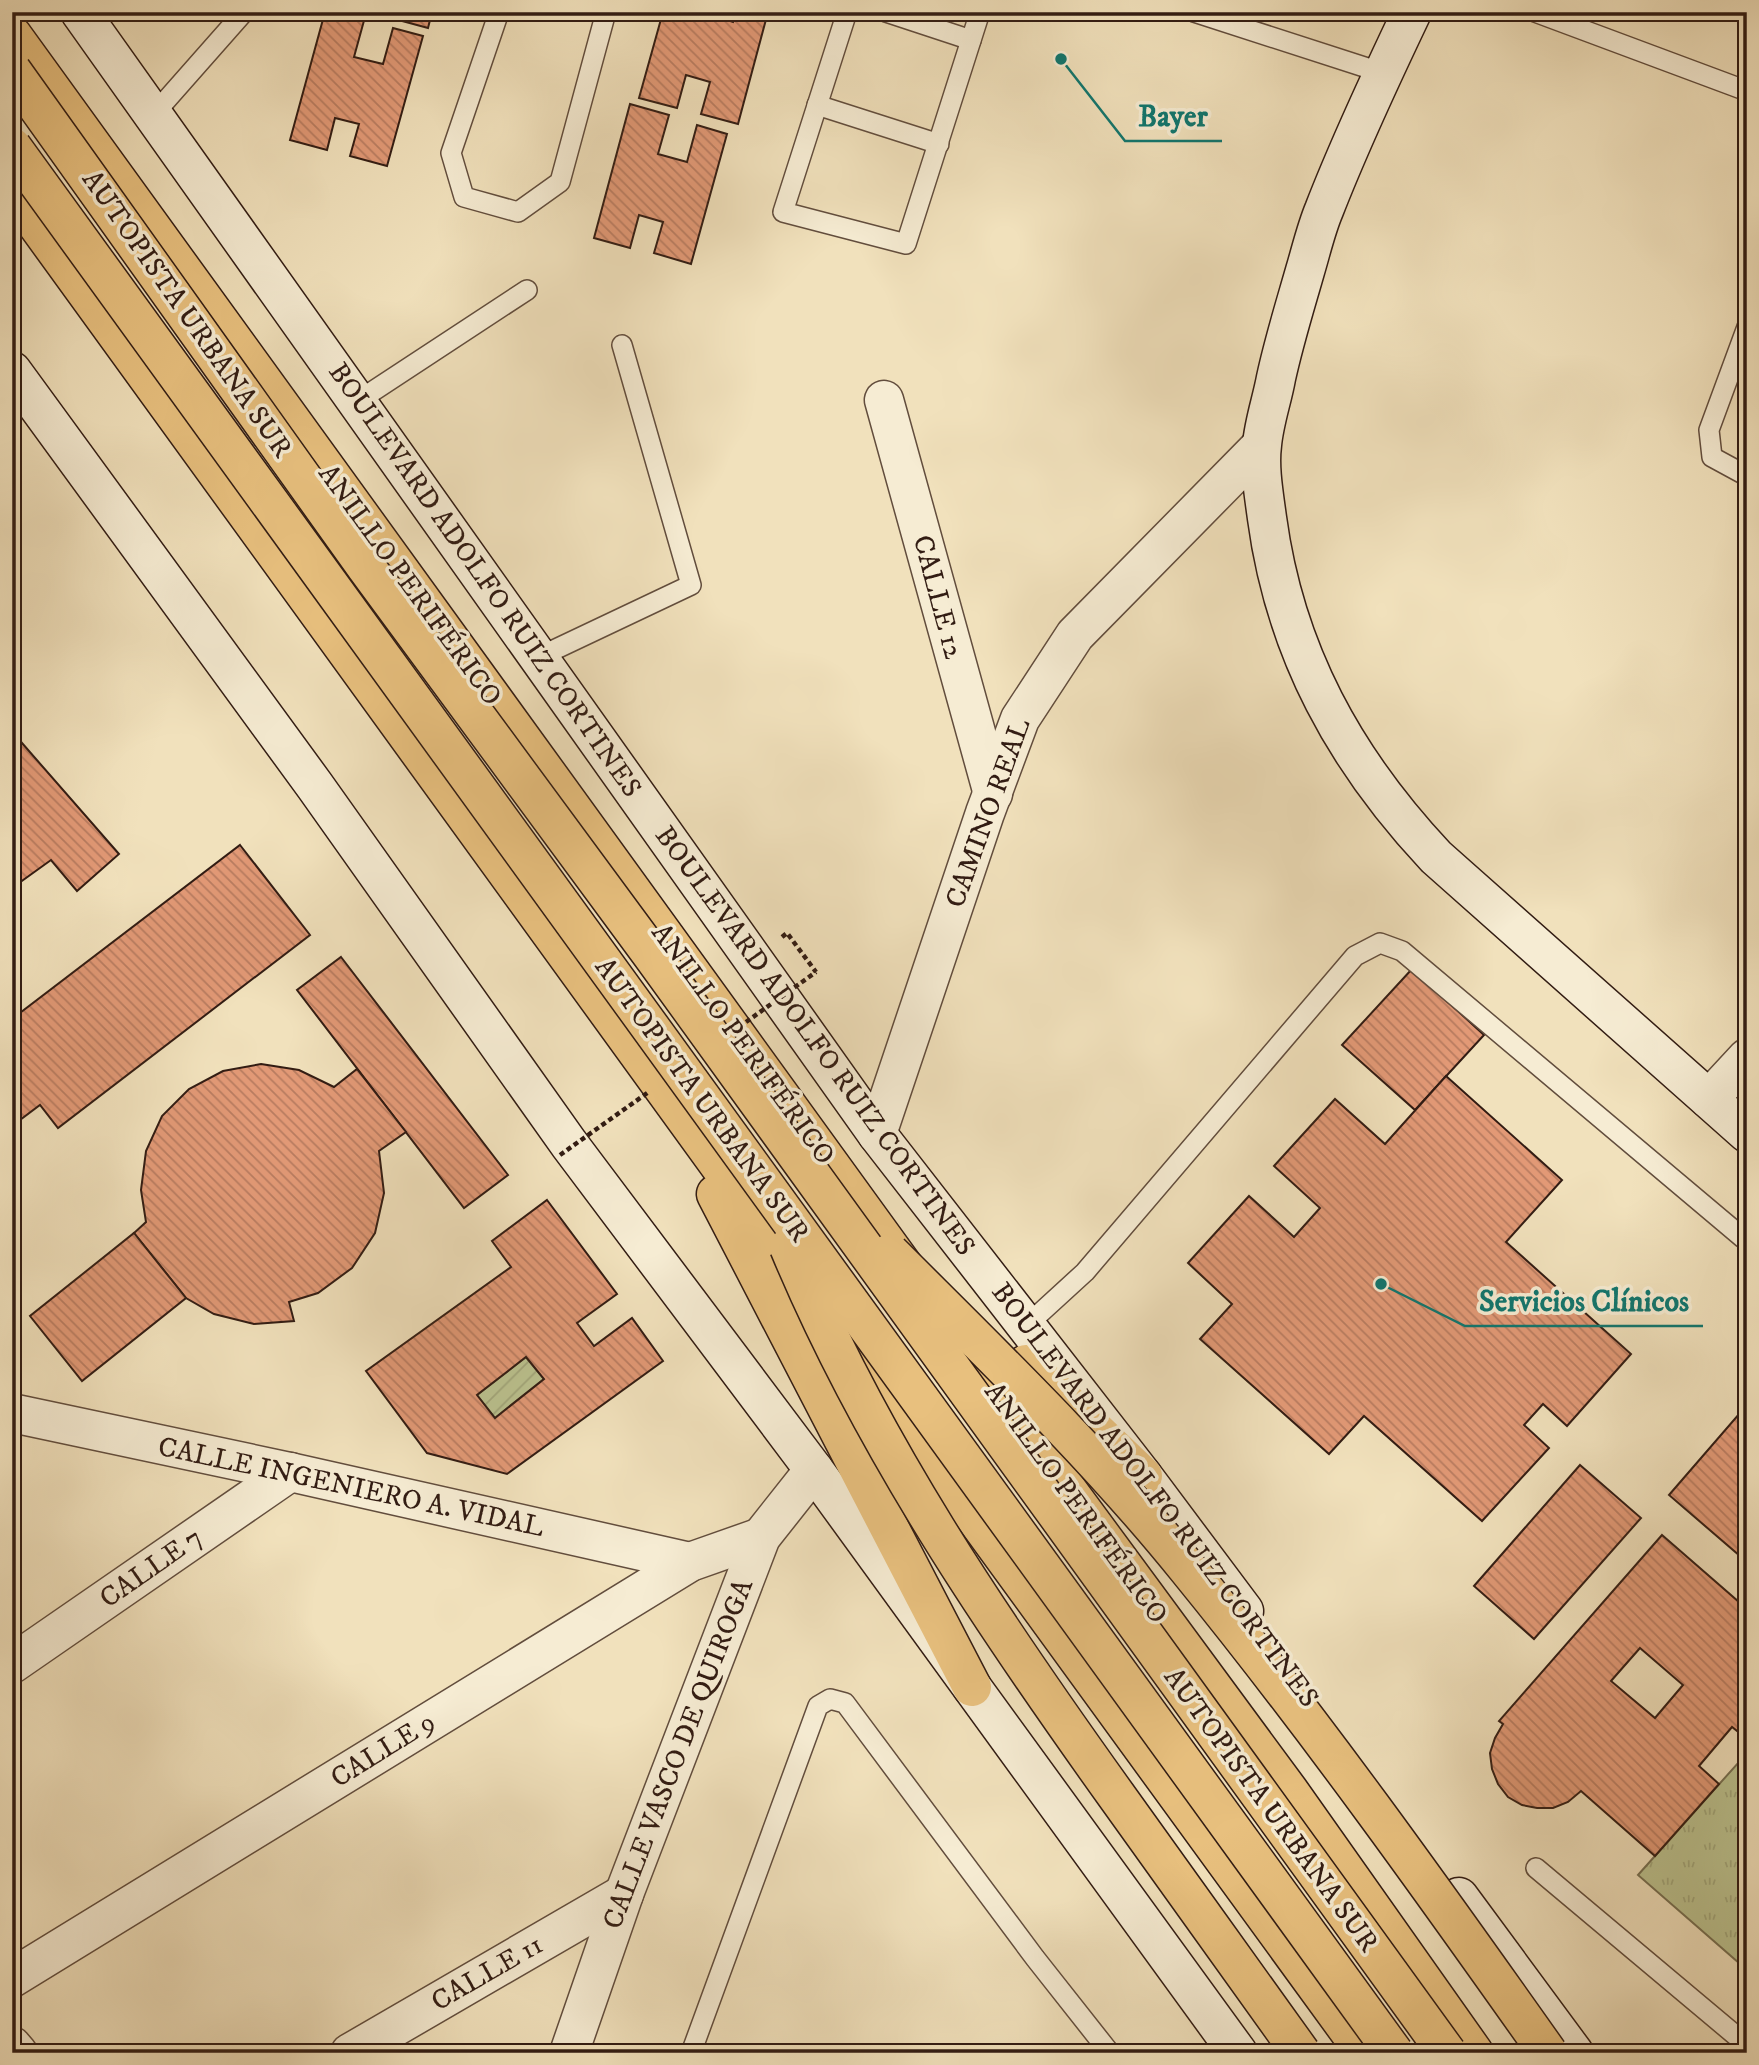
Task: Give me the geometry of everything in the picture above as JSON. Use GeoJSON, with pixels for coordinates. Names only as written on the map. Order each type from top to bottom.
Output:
{"type":"FeatureCollection","features":[{"type":"Feature","properties":{"kind":"highway","name":"AUTOPISTA URBANA SUR"},"geometry":{"type":"LineString","coordinates":[[15,51],[366,567],[652,955],[1447,2053]]}},
{"type":"Feature","properties":{"kind":"highway","name":"ANILLO PERIFÉRICO"},"geometry":{"type":"LineString","coordinates":[[15,51],[1035,1448],[1289,1791],[1474,2053]]}},
{"type":"Feature","properties":{"kind":"highway","name":"AUTOPISTA URBANA SUR"},"geometry":{"type":"LineString","coordinates":[[12,147],[1394,2053]]}},
{"type":"Feature","properties":{"kind":"highway"},"geometry":{"type":"LineString","coordinates":[[12,190],[1365,2053]]}},
{"type":"Feature","properties":{"kind":"highway"},"geometry":{"type":"LineString","coordinates":[[659,1083],[972,1687]]}},
{"type":"Feature","properties":{"kind":"highway"},"geometry":{"type":"LineString","coordinates":[[804,1166],[1058,1423],[1188,1568],[1408,1855],[1559,2043]]}},
{"type":"Feature","properties":{"kind":"highway"},"geometry":{"type":"LineString","coordinates":[[761,1181],[795,1263],[833,1343],[911,1487],[962,1572],[1067,1726],[1301,2053]]}},
{"type":"Feature","properties":{"kind":"highway"},"geometry":{"type":"LineString","coordinates":[[862,1208],[1143,1476]]}},
{"type":"Feature","properties":{"kind":"main road","name":"BOULEVARD ADOLFO RUIZ CORTINES"},"geometry":{"type":"LineString","coordinates":[[80,12],[877,1134],[1143,1476],[1559,2043]]}},
{"type":"Feature","properties":{"kind":"main road"},"geometry":{"type":"LineString","coordinates":[[1412,12],[1323,212],[1283,345],[1261,446],[1271,546],[1282,594],[1297,642],[1316,688],[1340,734],[1401,819],[1436,857],[1747,1133]]}},
{"type":"Feature","properties":{"kind":"main road"},"geometry":{"type":"LineString","coordinates":[[12,371],[307,774],[569,1144],[814,1470],[1238,2053]]}},
{"type":"Feature","properties":{"kind":"main road","name":"CALLE 12"},"geometry":{"type":"LineString","coordinates":[[884,400],[993,794]]}},
{"type":"Feature","properties":{"kind":"main road","name":"CAMINO REAL"},"geometry":{"type":"LineString","coordinates":[[877,1134],[1020,719],[1075,635],[1261,446]]}},
{"type":"Feature","properties":{"kind":"main road"},"geometry":{"type":"LineString","coordinates":[[1709,1099],[1747,1058]]}},
{"type":"Feature","properties":{"kind":"main road","name":"CALLE INGENIERO A. VIDAL"},"geometry":{"type":"LineString","coordinates":[[12,1413],[690,1562]]}},
{"type":"Feature","properties":{"kind":"main road","name":"CALLE VASCO DE QUIROGA"},"geometry":{"type":"LineString","coordinates":[[569,2053],[624,1894],[761,1537],[814,1470]]}},
{"type":"Feature","properties":{"kind":"main road","name":"CALLE 7"},"geometry":{"type":"LineString","coordinates":[[12,1664],[290,1472]]}},
{"type":"Feature","properties":{"kind":"main road","name":"CALLE 9"},"geometry":{"type":"LineString","coordinates":[[12,1978],[690,1562],[761,1537]]}},
{"type":"Feature","properties":{"kind":"main road","name":"CALLE 11"},"geometry":{"type":"LineString","coordinates":[[350,2053],[624,1894]]}},
{"type":"Feature","properties":{"kind":"main road"},"geometry":{"type":"LineString","coordinates":[[1559,2043],[1601,2053]]}},
{"type":"Feature","properties":{"kind":"main road"},"geometry":{"type":"LineString","coordinates":[[12,2046],[18,2053]]}},
{"type":"Feature","properties":{"kind":"lane"},"geometry":{"type":"LineString","coordinates":[[154,114],[244,12]]}},
{"type":"Feature","properties":{"kind":"lane"},"geometry":{"type":"LineString","coordinates":[[499,12],[452,153],[464,197],[518,212],[560,182],[606,12]]}},
{"type":"Feature","properties":{"kind":"lane"},"geometry":{"type":"LineString","coordinates":[[847,12],[783,212],[906,244],[980,12]]}},
{"type":"Feature","properties":{"kind":"lane"},"geometry":{"type":"LineString","coordinates":[[886,12],[971,40]]}},
{"type":"Feature","properties":{"kind":"lane"},"geometry":{"type":"LineString","coordinates":[[1194,12],[1383,74]]}},
{"type":"Feature","properties":{"kind":"lane"},"geometry":{"type":"LineString","coordinates":[[1535,12],[1747,90]]}},
{"type":"Feature","properties":{"kind":"lane"},"geometry":{"type":"LineString","coordinates":[[817,105],[939,144]]}},
{"type":"Feature","properties":{"kind":"lane"},"geometry":{"type":"LineString","coordinates":[[358,401],[527,289]]}},
{"type":"Feature","properties":{"kind":"lane"},"geometry":{"type":"LineString","coordinates":[[1747,327],[1709,430],[1712,457],[1747,476]]}},
{"type":"Feature","properties":{"kind":"lane"},"geometry":{"type":"LineString","coordinates":[[539,657],[691,585],[622,345]]}},
{"type":"Feature","properties":{"kind":"lane"},"geometry":{"type":"LineString","coordinates":[[1026,1326],[1085,1272],[1355,956],[1380,943],[1402,951],[1743,1238],[1747,1234]]}},
{"type":"Feature","properties":{"kind":"lane"},"geometry":{"type":"LineString","coordinates":[[691,2053],[818,1706],[830,1699],[845,1703],[1035,1958],[1110,2053]]}},
{"type":"Feature","properties":{"kind":"lane"},"geometry":{"type":"LineString","coordinates":[[1536,1868],[1747,2045]]}},
{"type":"Feature","properties":{"kind":"path"},"geometry":{"type":"LineString","coordinates":[[788,933],[816,972]]}},
{"type":"Feature","properties":{"kind":"path"},"geometry":{"type":"LineString","coordinates":[[1653,2053],[1659,2048],[1664,2053]]}},
{"type":"Feature","properties":{"kind":"green space"},"geometry":{"type":"Polygon","coordinates":[[[526,1357],[544,1379],[495,1418],[477,1395],[526,1357]]]}},
{"type":"Feature","properties":{"kind":"green space"},"geometry":{"type":"Polygon","coordinates":[[[1747,1753],[1747,1970],[1638,1875],[1747,1753]]]}},
{"type":"Feature","properties":{"kind":"building"},"geometry":{"type":"Polygon","coordinates":[[[325,12],[348,12],[365,17],[354,57],[383,64],[393,28],[423,36],[387,166],[350,156],[359,124],[335,118],[327,150],[290,140],[325,12]]]}},
{"type":"Feature","properties":{"kind":"building"},"geometry":{"type":"Polygon","coordinates":[[[392,12],[432,12],[428,28],[391,18],[392,12]]]}},
{"type":"Feature","properties":{"kind":"building"},"geometry":{"type":"Polygon","coordinates":[[[663,12],[705,12],[733,22],[736,12],[768,12],[738,124],[701,114],[710,82],[686,75],[677,108],[639,98],[663,12]]]}},
{"type":"Feature","properties":{"kind":"building"},"geometry":{"type":"Polygon","coordinates":[[[630,104],[669,115],[658,154],[687,162],[697,125],[727,134],[691,264],[654,253],[663,222],[639,215],[630,248],[594,238],[630,104]]]}},
{"type":"Feature","properties":{"kind":"building"},"geometry":{"type":"Polygon","coordinates":[[[22,743],[119,854],[77,891],[51,860],[12,888],[12,751],[22,743]]]}},
{"type":"Feature","properties":{"kind":"building"},"geometry":{"type":"Polygon","coordinates":[[[240,845],[310,935],[58,1128],[40,1105],[12,1126],[12,1019],[240,845]]]}},
{"type":"Feature","properties":{"kind":"building"},"geometry":{"type":"Polygon","coordinates":[[[341,957],[508,1175],[464,1208],[297,990],[341,957]]]}},
{"type":"Feature","properties":{"kind":"building"},"geometry":{"type":"Polygon","coordinates":[[[1412,969],[1484,1035],[1415,1110],[1342,1045],[1412,969]]]}},
{"type":"Feature","properties":{"kind":"building"},"geometry":{"type":"Polygon","coordinates":[[[261,1064],[299,1070],[334,1087],[357,1069],[406,1132],[379,1151],[384,1193],[375,1233],[352,1268],[318,1293],[289,1302],[294,1321],[254,1324],[214,1314],[186,1298],[134,1233],[146,1222],[141,1190],[146,1151],[162,1116],[189,1089],[223,1071],[261,1064]]]}},
{"type":"Feature","properties":{"kind":"building"},"geometry":{"type":"Polygon","coordinates":[[[1446,1076],[1562,1180],[1506,1242],[1631,1354],[1567,1426],[1543,1404],[1524,1425],[1549,1448],[1482,1521],[1364,1416],[1329,1454],[1200,1339],[1232,1304],[1188,1263],[1249,1196],[1294,1237],[1320,1208],[1274,1166],[1335,1099],[1385,1144],[1446,1076]]]}},
{"type":"Feature","properties":{"kind":"building"},"geometry":{"type":"Polygon","coordinates":[[[547,1200],[617,1294],[577,1323],[594,1346],[632,1318],[663,1361],[507,1474],[427,1453],[366,1371],[511,1267],[492,1241],[547,1200]],[[526,1357],[477,1395],[495,1418],[544,1379],[526,1357]]]}},
{"type":"Feature","properties":{"kind":"building"},"geometry":{"type":"Polygon","coordinates":[[[134,1233],[186,1298],[82,1381],[30,1316],[134,1233]]]}},
{"type":"Feature","properties":{"kind":"building"},"geometry":{"type":"Polygon","coordinates":[[[1747,1406],[1747,1562],[1669,1495],[1747,1406]]]}},
{"type":"Feature","properties":{"kind":"building"},"geometry":{"type":"Polygon","coordinates":[[[1580,1465],[1641,1518],[1534,1639],[1474,1586],[1580,1465]]]}},
{"type":"Feature","properties":{"kind":"building"},"geometry":{"type":"Polygon","coordinates":[[[1662,1535],[1747,1609],[1747,1739],[1732,1727],[1699,1766],[1719,1784],[1655,1856],[1581,1791],[1568,1802],[1553,1808],[1522,1805],[1508,1797],[1498,1784],[1490,1753],[1503,1724],[1499,1721],[1662,1535]],[[1640,1648],[1611,1681],[1655,1718],[1683,1685],[1640,1648]]]}},
{"type":"Feature","properties":{"kind":"place","name":"Bayer"},"geometry":{"type":"Point","coordinates":[1061,59]}},
{"type":"Feature","properties":{"kind":"place","name":"Servicios Clínicos"},"geometry":{"type":"Point","coordinates":[1381,1284]}}]}
